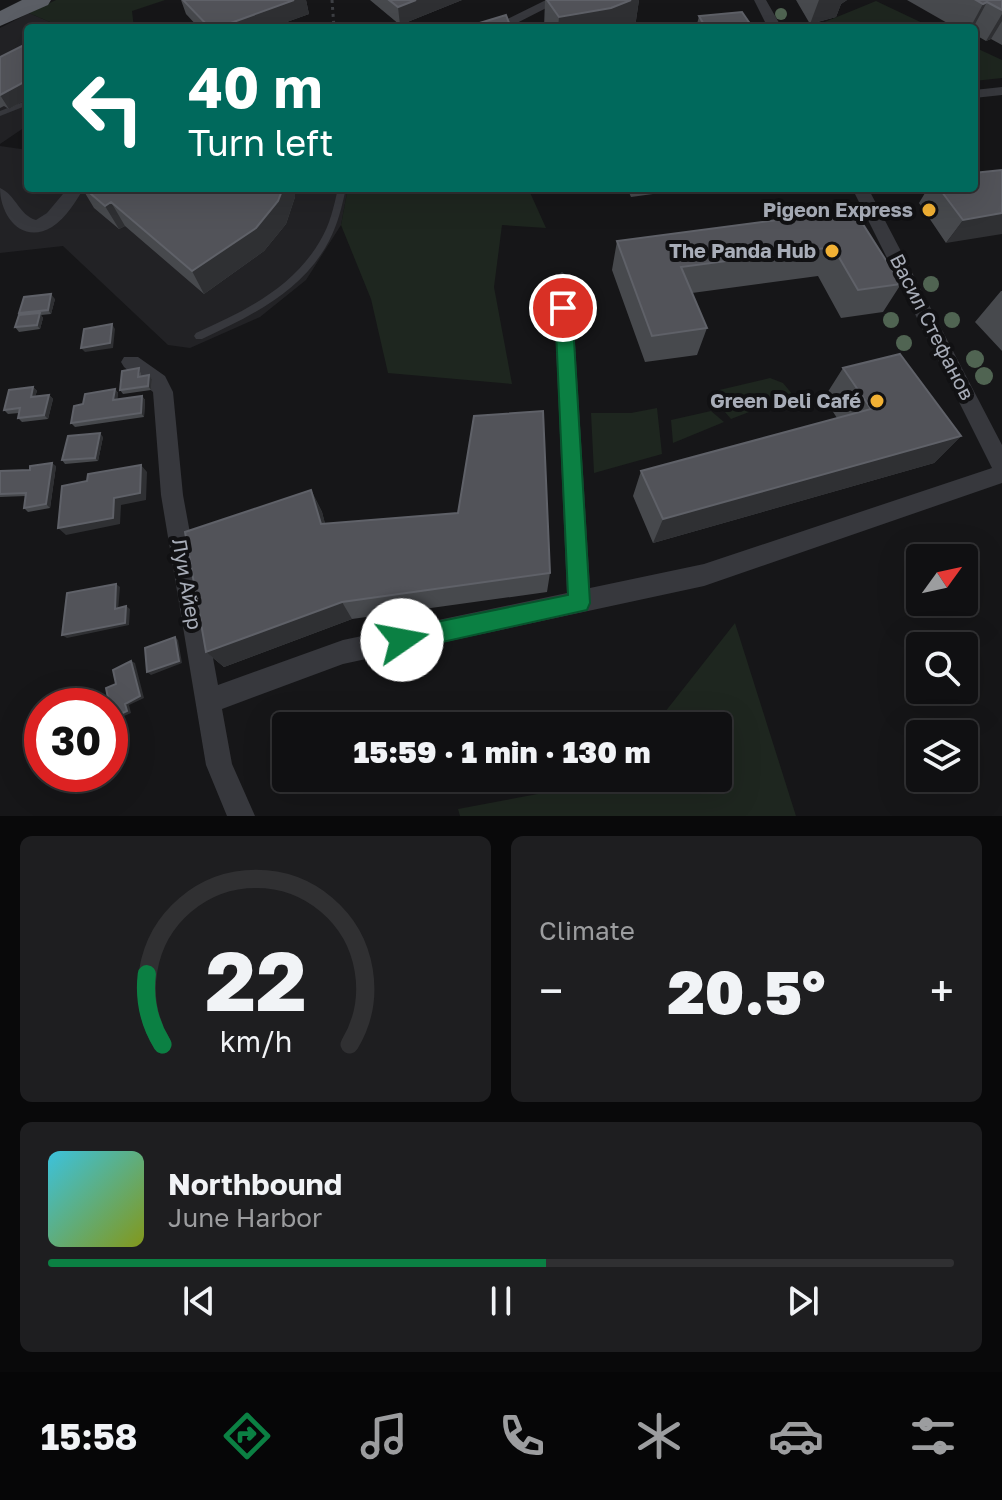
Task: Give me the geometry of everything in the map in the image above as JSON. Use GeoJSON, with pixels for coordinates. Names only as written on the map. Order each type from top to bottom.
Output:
{"type":"FeatureCollection","features":[{"type":"Feature","properties":{"kind":"highway"},"geometry":{"type":"LineString","coordinates":[[0,19],[40,0]]}},
{"type":"Feature","properties":{"kind":"street"},"geometry":{"type":"LineString","coordinates":[[517,24],[556,0]]}},
{"type":"Feature","properties":{"kind":"street"},"geometry":{"type":"LineString","coordinates":[[760,0],[773,24]]}},
{"type":"Feature","properties":{"kind":"street"},"geometry":{"type":"LineString","coordinates":[[978,94],[1002,91]]}},
{"type":"Feature","properties":{"kind":"street"},"geometry":{"type":"LineString","coordinates":[[0,194],[22,222],[32,225],[45,223],[56,216],[73,192]]}},
{"type":"Feature","properties":{"kind":"street","name":"Васил Стефанов"},"geometry":{"type":"LineString","coordinates":[[862,192],[1000,455]]}},
{"type":"Feature","properties":{"kind":"street"},"geometry":{"type":"LineString","coordinates":[[562,279],[579,603]]}},
{"type":"Feature","properties":{"kind":"street","name":"Луи Айер"},"geometry":{"type":"LineString","coordinates":[[131,362],[158,382],[163,392],[172,495],[219,765],[241,816]]}},
{"type":"Feature","properties":{"kind":"street"},"geometry":{"type":"LineString","coordinates":[[208,701],[343,652],[704,575],[1002,474]]}},
{"type":"Feature","properties":{"kind":"lane"},"geometry":{"type":"LineString","coordinates":[[0,114],[24,104]]}},
{"type":"Feature","properties":{"kind":"lane"},"geometry":{"type":"LineString","coordinates":[[199,336],[258,307],[285,290],[303,272],[320,250],[333,225],[341,192]]}},
{"type":"Feature","properties":{"kind":"path"},"geometry":{"type":"LineString","coordinates":[[332,0],[334,24]]}},
{"type":"Feature","properties":{"kind":"shaded area"},"geometry":{"type":"Polygon","coordinates":[[[56,0],[165,0],[132,11],[134,24],[55,24],[29,13],[56,0]]]}},
{"type":"Feature","properties":{"kind":"shaded area"},"geometry":{"type":"Polygon","coordinates":[[[876,1],[925,24],[820,24],[876,1]]]}},
{"type":"Feature","properties":{"kind":"shaded area"},"geometry":{"type":"Polygon","coordinates":[[[29,13],[55,24],[24,24],[24,128],[0,144],[0,28],[29,13]]]}},
{"type":"Feature","properties":{"kind":"shaded area"},"geometry":{"type":"Polygon","coordinates":[[[978,49],[1002,60],[1002,78],[978,81],[978,49]]]}},
{"type":"Feature","properties":{"kind":"shaded area"},"geometry":{"type":"Polygon","coordinates":[[[0,146],[24,149],[24,192],[347,192],[341,225],[306,280],[260,317],[190,348],[168,345],[63,246],[0,253],[0,146]]]}},
{"type":"Feature","properties":{"kind":"shaded area"},"geometry":{"type":"Polygon","coordinates":[[[347,192],[530,192],[546,228],[502,225],[494,287],[512,384],[388,373],[371,299],[341,225],[347,192]]]}},
{"type":"Feature","properties":{"kind":"shaded area"},"geometry":{"type":"Polygon","coordinates":[[[770,378],[783,383],[793,395],[731,419],[712,397],[715,391],[770,378]]]}},
{"type":"Feature","properties":{"kind":"shaded area"},"geometry":{"type":"Polygon","coordinates":[[[657,408],[662,454],[594,473],[591,413],[631,413],[657,408]]]}},
{"type":"Feature","properties":{"kind":"shaded area"},"geometry":{"type":"Polygon","coordinates":[[[711,411],[724,422],[673,443],[671,420],[711,411]]]}},
{"type":"Feature","properties":{"kind":"shaded area"},"geometry":{"type":"Polygon","coordinates":[[[735,623],[796,816],[460,816],[458,809],[545,792],[732,792],[732,712],[665,712],[735,623]]]}},
{"type":"Feature","properties":{"kind":"building"},"geometry":{"type":"Polygon","coordinates":[[[183,0],[294,0],[228,24],[206,24],[183,0]]]}},
{"type":"Feature","properties":{"kind":"building"},"geometry":{"type":"Polygon","coordinates":[[[389,0],[416,0],[398,7],[389,0]]]}},
{"type":"Feature","properties":{"kind":"building"},"geometry":{"type":"Polygon","coordinates":[[[547,0],[631,0],[611,8],[559,17],[547,0]]]}},
{"type":"Feature","properties":{"kind":"building"},"geometry":{"type":"Polygon","coordinates":[[[976,0],[1002,0],[1002,10],[987,2],[983,4],[976,0]]]}},
{"type":"Feature","properties":{"kind":"building"},"geometry":{"type":"Polygon","coordinates":[[[742,12],[750,24],[702,24],[699,16],[742,12]]]}},
{"type":"Feature","properties":{"kind":"building"},"geometry":{"type":"Polygon","coordinates":[[[506,15],[509,24],[476,24],[506,15]]]}},
{"type":"Feature","properties":{"kind":"building"},"geometry":{"type":"Polygon","coordinates":[[[24,45],[24,82],[0,95],[0,57],[24,45]]]}},
{"type":"Feature","properties":{"kind":"building"},"geometry":{"type":"Polygon","coordinates":[[[1002,170],[1002,213],[963,220],[942,192],[978,192],[978,173],[1002,170]]]}},
{"type":"Feature","properties":{"kind":"building"},"geometry":{"type":"Polygon","coordinates":[[[89,192],[281,192],[256,228],[192,271],[111,202],[105,206],[89,192]]]}},
{"type":"Feature","properties":{"kind":"building"},"geometry":{"type":"Polygon","coordinates":[[[854,210],[901,284],[858,290],[833,247],[681,267],[707,328],[652,336],[617,241],[854,210]]]}},
{"type":"Feature","properties":{"kind":"building"},"geometry":{"type":"Polygon","coordinates":[[[51,294],[48,310],[19,313],[24,297],[51,294]]]}},
{"type":"Feature","properties":{"kind":"building"},"geometry":{"type":"Polygon","coordinates":[[[40,313],[37,325],[15,327],[19,315],[40,313]]]}},
{"type":"Feature","properties":{"kind":"building"},"geometry":{"type":"Polygon","coordinates":[[[112,324],[110,343],[81,348],[84,329],[112,324]]]}},
{"type":"Feature","properties":{"kind":"building"},"geometry":{"type":"Polygon","coordinates":[[[900,354],[961,436],[663,519],[641,471],[871,409],[843,368],[900,354]]]}},
{"type":"Feature","properties":{"kind":"building"},"geometry":{"type":"Polygon","coordinates":[[[139,368],[138,377],[149,375],[148,386],[120,390],[122,371],[139,368]]]}},
{"type":"Feature","properties":{"kind":"building"},"geometry":{"type":"Polygon","coordinates":[[[33,387],[31,397],[49,395],[44,415],[18,418],[20,408],[4,410],[9,390],[33,387]]]}},
{"type":"Feature","properties":{"kind":"building"},"geometry":{"type":"Polygon","coordinates":[[[115,389],[113,400],[142,396],[141,413],[71,423],[74,406],[83,404],[85,394],[115,389]]]}},
{"type":"Feature","properties":{"kind":"building"},"geometry":{"type":"Polygon","coordinates":[[[543,411],[550,573],[342,602],[206,652],[185,532],[311,490],[321,524],[458,513],[474,416],[543,411]]]}},
{"type":"Feature","properties":{"kind":"building"},"geometry":{"type":"Polygon","coordinates":[[[100,433],[95,458],[62,460],[68,436],[100,433]]]}},
{"type":"Feature","properties":{"kind":"building"},"geometry":{"type":"Polygon","coordinates":[[[52,463],[46,504],[24,508],[26,493],[0,494],[0,471],[30,470],[30,466],[52,463]]]}},
{"type":"Feature","properties":{"kind":"building"},"geometry":{"type":"Polygon","coordinates":[[[141,465],[140,493],[114,498],[113,518],[58,528],[62,486],[87,481],[88,474],[141,465]]]}},
{"type":"Feature","properties":{"kind":"building"},"geometry":{"type":"Polygon","coordinates":[[[116,584],[115,609],[126,606],[125,623],[62,635],[67,593],[116,584]]]}},
{"type":"Feature","properties":{"kind":"building"},"geometry":{"type":"Polygon","coordinates":[[[175,637],[179,661],[147,672],[145,648],[175,637]]]}},
{"type":"Feature","properties":{"kind":"building"},"geometry":{"type":"Polygon","coordinates":[[[131,661],[140,696],[128,702],[128,688],[106,688],[116,684],[113,670],[131,661]]]}},
{"type":"Feature","properties":{"kind":"place","name":"Pigeon Express"},"geometry":{"type":"Point","coordinates":[929,210]}},
{"type":"Feature","properties":{"kind":"place","name":"The Panda Hub"},"geometry":{"type":"Point","coordinates":[832,251]}},
{"type":"Feature","properties":{"kind":"place","name":"Green Deli Café"},"geometry":{"type":"Point","coordinates":[877,401]}},
{"type":"Feature","properties":{"kind":"route"},"geometry":{"type":"LineString","coordinates":[[402,640],[579,603],[563,308]]}}]}
